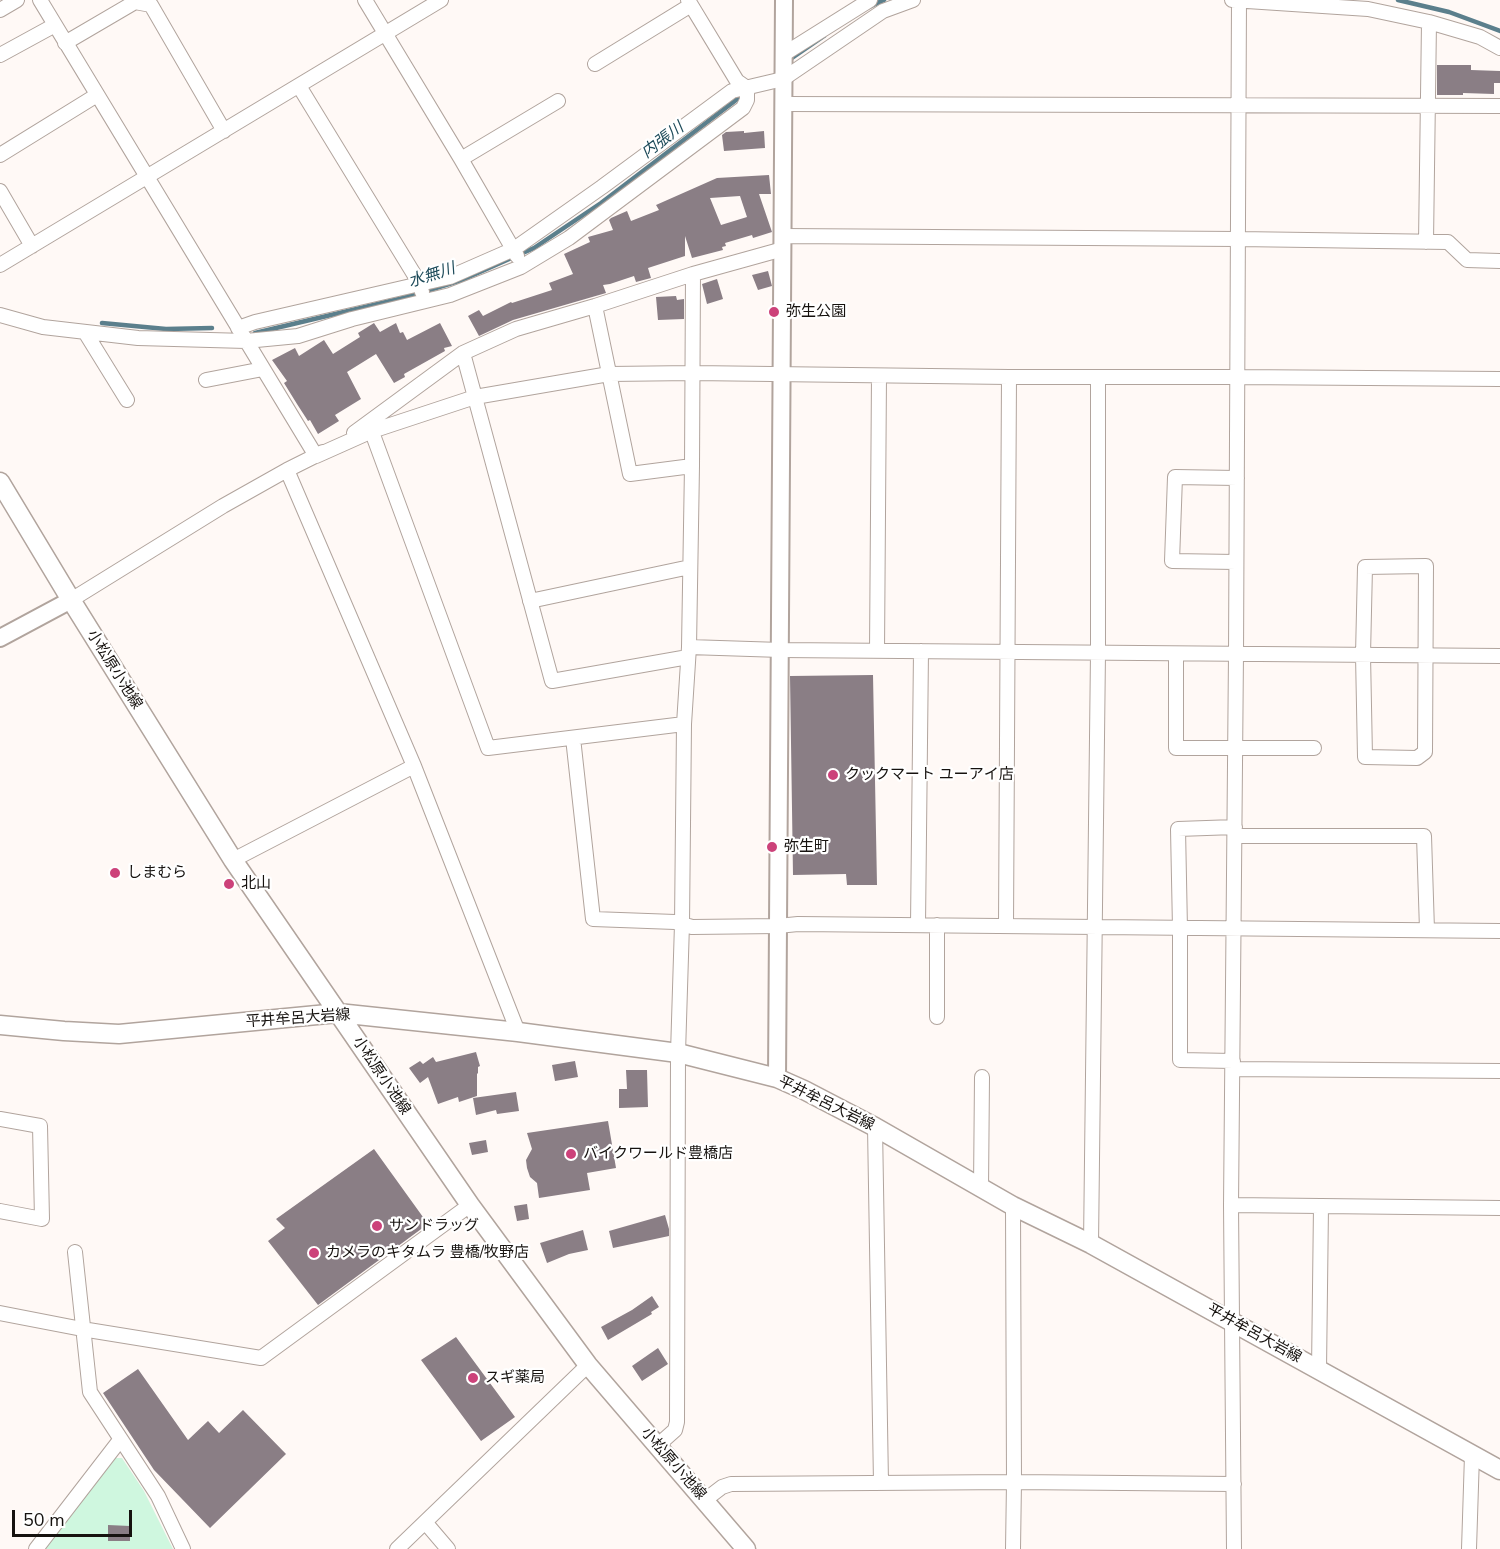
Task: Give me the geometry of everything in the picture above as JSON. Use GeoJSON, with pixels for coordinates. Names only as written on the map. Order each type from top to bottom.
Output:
{"type":"FeatureCollection","features":[{"type":"Feature","properties":{"kind":"main road","name":"小松原小池線"},"geometry":{"type":"LineString","coordinates":[[0,482],[233,860],[470,1205],[588,1365],[746,1549]]}},
{"type":"Feature","properties":{"kind":"main road","name":"平井牟呂大岩線"},"geometry":{"type":"LineString","coordinates":[[0,1025],[119,1034],[338,1013],[518,1032],[678,1053],[777,1078],[875,1127],[1013,1206],[1091,1244],[1500,1470]]}},
{"type":"Feature","properties":{"kind":"street"},"geometry":{"type":"LineString","coordinates":[[0,10],[17,0]]}},
{"type":"Feature","properties":{"kind":"street"},"geometry":{"type":"LineString","coordinates":[[40,0],[316,456]]}},
{"type":"Feature","properties":{"kind":"street"},"geometry":{"type":"LineString","coordinates":[[365,0],[514,249],[521,267]]}},
{"type":"Feature","properties":{"kind":"street"},"geometry":{"type":"LineString","coordinates":[[0,266],[441,0]]}},
{"type":"Feature","properties":{"kind":"street"},"geometry":{"type":"LineString","coordinates":[[777,1078],[784,0]]}},
{"type":"Feature","properties":{"kind":"street"},"geometry":{"type":"LineString","coordinates":[[784,54],[870,0]]}},
{"type":"Feature","properties":{"kind":"street"},"geometry":{"type":"LineString","coordinates":[[238,328],[255,322],[450,277],[514,249],[732,91],[783,79],[883,11],[913,0]]}},
{"type":"Feature","properties":{"kind":"street"},"geometry":{"type":"LineString","coordinates":[[1232,0],[1368,9],[1429,22],[1480,37],[1500,48]]}},
{"type":"Feature","properties":{"kind":"street"},"geometry":{"type":"LineString","coordinates":[[1234,1549],[1231,1205],[1239,0]]}},
{"type":"Feature","properties":{"kind":"street"},"geometry":{"type":"LineString","coordinates":[[65,43],[135,2],[151,4],[224,131]]}},
{"type":"Feature","properties":{"kind":"street"},"geometry":{"type":"LineString","coordinates":[[595,64],[689,2],[737,81],[747,88]]}},
{"type":"Feature","properties":{"kind":"street"},"geometry":{"type":"LineString","coordinates":[[1426,242],[1429,22]]}},
{"type":"Feature","properties":{"kind":"street"},"geometry":{"type":"LineString","coordinates":[[0,55],[55,25]]}},
{"type":"Feature","properties":{"kind":"street"},"geometry":{"type":"LineString","coordinates":[[299,86],[420,284],[423,301]]}},
{"type":"Feature","properties":{"kind":"street"},"geometry":{"type":"LineString","coordinates":[[0,315],[43,327],[138,338],[246,341],[298,336],[352,319],[450,295],[521,267],[569,238],[743,108],[747,100],[747,88]]}},
{"type":"Feature","properties":{"kind":"street"},"geometry":{"type":"LineString","coordinates":[[0,155],[97,95]]}},
{"type":"Feature","properties":{"kind":"street"},"geometry":{"type":"LineString","coordinates":[[460,159],[558,101]]}},
{"type":"Feature","properties":{"kind":"street"},"geometry":{"type":"LineString","coordinates":[[784,104],[1500,106]]}},
{"type":"Feature","properties":{"kind":"street"},"geometry":{"type":"LineString","coordinates":[[0,191],[32,246]]}},
{"type":"Feature","properties":{"kind":"street"},"geometry":{"type":"LineString","coordinates":[[0,638],[71,600],[223,506],[370,427],[464,353],[516,329],[595,306],[783,242],[1238,239],[1448,242],[1467,260],[1500,261]]}},
{"type":"Feature","properties":{"kind":"street"},"geometry":{"type":"LineString","coordinates":[[657,1446],[675,1430],[677,1422],[678,1053],[684,724],[692,466],[693,274]]}},
{"type":"Feature","properties":{"kind":"street"},"geometry":{"type":"LineString","coordinates":[[595,306],[630,474],[692,466]]}},
{"type":"Feature","properties":{"kind":"street"},"geometry":{"type":"LineString","coordinates":[[85,332],[127,400]]}},
{"type":"Feature","properties":{"kind":"street"},"geometry":{"type":"LineString","coordinates":[[464,353],[552,681],[688,652],[781,650],[1500,656]]}},
{"type":"Feature","properties":{"kind":"street"},"geometry":{"type":"LineString","coordinates":[[206,380],[263,369]]}},
{"type":"Feature","properties":{"kind":"street"},"geometry":{"type":"LineString","coordinates":[[370,427],[476,397],[609,374],[1500,379]]}},
{"type":"Feature","properties":{"kind":"street"},"geometry":{"type":"LineString","coordinates":[[877,651],[879,375]]}},
{"type":"Feature","properties":{"kind":"street"},"geometry":{"type":"LineString","coordinates":[[1006,925],[1009,377]]}},
{"type":"Feature","properties":{"kind":"street"},"geometry":{"type":"LineString","coordinates":[[1091,1244],[1098,653],[1098,377]]}},
{"type":"Feature","properties":{"kind":"street"},"geometry":{"type":"LineString","coordinates":[[370,427],[488,748],[684,724]]}},
{"type":"Feature","properties":{"kind":"street"},"geometry":{"type":"LineString","coordinates":[[287,470],[414,766],[518,1032]]}},
{"type":"Feature","properties":{"kind":"street"},"geometry":{"type":"LineString","coordinates":[[1236,478],[1175,477],[1172,561],[1236,562]]}},
{"type":"Feature","properties":{"kind":"street"},"geometry":{"type":"LineString","coordinates":[[1426,566],[1426,656],[1425,752],[1417,758],[1365,757],[1363,656],[1365,567],[1426,566]]}},
{"type":"Feature","properties":{"kind":"street"},"geometry":{"type":"LineString","coordinates":[[530,601],[690,567]]}},
{"type":"Feature","properties":{"kind":"street"},"geometry":{"type":"LineString","coordinates":[[918,925],[921,651]]}},
{"type":"Feature","properties":{"kind":"street"},"geometry":{"type":"LineString","coordinates":[[1176,654],[1176,748],[1314,748]]}},
{"type":"Feature","properties":{"kind":"street"},"geometry":{"type":"LineString","coordinates":[[573,738],[593,919],[675,922],[692,927],[798,924],[1006,925],[1500,931]]}},
{"type":"Feature","properties":{"kind":"street"},"geometry":{"type":"LineString","coordinates":[[233,860],[414,766]]}},
{"type":"Feature","properties":{"kind":"street"},"geometry":{"type":"LineString","coordinates":[[1427,930],[1424,836],[1178,829],[1180,1060],[1233,1065],[1500,1071]]}},
{"type":"Feature","properties":{"kind":"street"},"geometry":{"type":"LineString","coordinates":[[937,925],[937,1017]]}},
{"type":"Feature","properties":{"kind":"street"},"geometry":{"type":"LineString","coordinates":[[981,1188],[982,1077]]}},
{"type":"Feature","properties":{"kind":"street"},"geometry":{"type":"LineString","coordinates":[[0,1119],[40,1126],[42,1219],[0,1211]]}},
{"type":"Feature","properties":{"kind":"street"},"geometry":{"type":"LineString","coordinates":[[875,1127],[881,1483]]}},
{"type":"Feature","properties":{"kind":"street"},"geometry":{"type":"LineString","coordinates":[[0,1313],[82,1329],[261,1358],[470,1205]]}},
{"type":"Feature","properties":{"kind":"street"},"geometry":{"type":"LineString","coordinates":[[1231,1205],[1500,1208]]}},
{"type":"Feature","properties":{"kind":"street"},"geometry":{"type":"LineString","coordinates":[[1013,1206],[1013,1549]]}},
{"type":"Feature","properties":{"kind":"street"},"geometry":{"type":"LineString","coordinates":[[1319,1370],[1321,1206]]}},
{"type":"Feature","properties":{"kind":"street"},"geometry":{"type":"LineString","coordinates":[[75,1251],[90,1392],[158,1496],[183,1549]]}},
{"type":"Feature","properties":{"kind":"street"},"geometry":{"type":"LineString","coordinates":[[397,1549],[588,1365]]}},
{"type":"Feature","properties":{"kind":"street"},"geometry":{"type":"LineString","coordinates":[[36,1549],[120,1440]]}},
{"type":"Feature","properties":{"kind":"street"},"geometry":{"type":"LineString","coordinates":[[1469,1549],[1473,1455]]}},
{"type":"Feature","properties":{"kind":"street"},"geometry":{"type":"LineString","coordinates":[[705,1500],[722,1487],[731,1484],[1014,1482],[1234,1484]]}},
{"type":"Feature","properties":{"kind":"street"},"geometry":{"type":"LineString","coordinates":[[425,1522],[448,1549]]}},
{"type":"Feature","properties":{"kind":"green space"},"geometry":{"type":"Polygon","coordinates":[[[115,1458],[122,1458],[144,1491],[173,1549],[45,1549],[115,1458]]]}},
{"type":"Feature","properties":{"kind":"building"},"geometry":{"type":"Polygon","coordinates":[[[1437,65],[1471,65],[1471,70],[1500,71],[1500,83],[1494,83],[1494,94],[1437,95],[1437,65]]]}},
{"type":"Feature","properties":{"kind":"building"},"geometry":{"type":"Polygon","coordinates":[[[744,131],[744,133],[764,131],[765,148],[724,151],[722,135],[726,132],[744,131]]]}},
{"type":"Feature","properties":{"kind":"building"},"geometry":{"type":"Polygon","coordinates":[[[769,175],[771,194],[759,194],[772,232],[725,243],[723,250],[692,258],[685,236],[685,256],[648,268],[651,278],[636,282],[634,276],[603,285],[606,293],[513,320],[479,336],[468,316],[479,310],[483,316],[511,302],[552,290],[549,283],[573,274],[564,254],[590,242],[588,237],[613,230],[609,220],[611,218],[627,211],[631,221],[659,210],[656,205],[717,178],[769,175]],[[740,196],[710,198],[721,225],[747,217],[740,196]]]}},
{"type":"Feature","properties":{"kind":"building"},"geometry":{"type":"Polygon","coordinates":[[[768,271],[772,286],[758,290],[752,275],[768,271]]]}},
{"type":"Feature","properties":{"kind":"building"},"geometry":{"type":"Polygon","coordinates":[[[717,279],[723,299],[707,304],[702,284],[717,279]]]}},
{"type":"Feature","properties":{"kind":"building"},"geometry":{"type":"Polygon","coordinates":[[[676,296],[677,300],[684,299],[684,319],[658,320],[656,297],[676,296]]]}},
{"type":"Feature","properties":{"kind":"building"},"geometry":{"type":"Polygon","coordinates":[[[374,323],[380,332],[396,323],[400,333],[403,332],[407,340],[440,323],[452,346],[444,348],[445,351],[404,374],[405,377],[394,383],[376,354],[347,372],[361,399],[335,415],[339,421],[318,434],[297,404],[284,383],[287,381],[272,360],[295,348],[299,356],[324,340],[333,354],[360,337],[358,333],[374,323]]]}},
{"type":"Feature","properties":{"kind":"building","name":"クックマート ユーアイ店"},"geometry":{"type":"Polygon","coordinates":[[[873,675],[877,885],[847,885],[846,874],[793,875],[790,676],[873,675]]]}},
{"type":"Feature","properties":{"kind":"building"},"geometry":{"type":"Polygon","coordinates":[[[476,1052],[480,1066],[477,1074],[477,1096],[459,1102],[458,1097],[438,1104],[428,1077],[420,1083],[409,1068],[420,1061],[423,1064],[433,1057],[436,1062],[476,1052]]]}},
{"type":"Feature","properties":{"kind":"building"},"geometry":{"type":"Polygon","coordinates":[[[575,1061],[578,1077],[555,1081],[552,1065],[575,1061]]]}},
{"type":"Feature","properties":{"kind":"building"},"geometry":{"type":"Polygon","coordinates":[[[626,1070],[647,1070],[648,1107],[619,1108],[619,1089],[627,1089],[626,1070]]]}},
{"type":"Feature","properties":{"kind":"building"},"geometry":{"type":"Polygon","coordinates":[[[516,1092],[519,1111],[497,1114],[496,1110],[476,1115],[473,1098],[516,1092]]]}},
{"type":"Feature","properties":{"kind":"building"},"geometry":{"type":"Polygon","coordinates":[[[608,1121],[616,1168],[587,1173],[590,1190],[539,1198],[537,1183],[530,1177],[527,1168],[526,1160],[532,1149],[527,1133],[608,1121]]]}},
{"type":"Feature","properties":{"kind":"building"},"geometry":{"type":"Polygon","coordinates":[[[486,1140],[488,1152],[472,1155],[469,1143],[486,1140]]]}},
{"type":"Feature","properties":{"kind":"building"},"geometry":{"type":"Polygon","coordinates":[[[374,1149],[428,1224],[318,1305],[268,1241],[285,1228],[276,1219],[374,1149]]]}},
{"type":"Feature","properties":{"kind":"building"},"geometry":{"type":"Polygon","coordinates":[[[527,1204],[529,1219],[517,1221],[514,1206],[527,1204]]]}},
{"type":"Feature","properties":{"kind":"building"},"geometry":{"type":"Polygon","coordinates":[[[665,1215],[669,1236],[613,1248],[609,1231],[665,1215]]]}},
{"type":"Feature","properties":{"kind":"building"},"geometry":{"type":"Polygon","coordinates":[[[583,1230],[588,1250],[569,1254],[547,1263],[540,1243],[583,1230]]]}},
{"type":"Feature","properties":{"kind":"building"},"geometry":{"type":"Polygon","coordinates":[[[652,1296],[659,1307],[651,1312],[652,1314],[608,1340],[601,1327],[652,1296]]]}},
{"type":"Feature","properties":{"kind":"building"},"geometry":{"type":"Polygon","coordinates":[[[456,1337],[515,1417],[481,1441],[421,1360],[456,1337]]]}},
{"type":"Feature","properties":{"kind":"building"},"geometry":{"type":"Polygon","coordinates":[[[658,1348],[668,1364],[642,1381],[632,1366],[658,1348]]]}},
{"type":"Feature","properties":{"kind":"building"},"geometry":{"type":"Polygon","coordinates":[[[138,1369],[188,1440],[208,1421],[219,1433],[243,1410],[286,1454],[210,1528],[154,1470],[103,1393],[138,1369]]]}},
{"type":"Feature","properties":{"kind":"building"},"geometry":{"type":"Polygon","coordinates":[[[108,1525],[130,1526],[130,1541],[108,1541],[108,1525]]]}},
{"type":"Feature","properties":{"kind":"waterway","name":"内張川"},"geometry":{"type":"LineString","coordinates":[[869,7],[884,0]]}},
{"type":"Feature","properties":{"kind":"waterway","name":"内張川"},"geometry":{"type":"LineString","coordinates":[[1398,0],[1449,12],[1500,31]]}},
{"type":"Feature","properties":{"kind":"waterway","name":"内張川"},"geometry":{"type":"LineString","coordinates":[[792,58],[824,36]]}},
{"type":"Feature","properties":{"kind":"waterway","name":"水無川"},"geometry":{"type":"LineString","coordinates":[[255,333],[407,297],[462,280],[534,248],[601,203],[740,97]]}},
{"type":"Feature","properties":{"kind":"waterway","name":"水無川"},"geometry":{"type":"LineString","coordinates":[[102,323],[166,329],[212,328]]}},
{"type":"Feature","properties":{"kind":"place","name":"弥生公園"},"geometry":{"type":"Point","coordinates":[774,312]}},
{"type":"Feature","properties":{"kind":"place","name":"クックマート ユーアイ店"},"geometry":{"type":"Point","coordinates":[833,775]}},
{"type":"Feature","properties":{"kind":"place","name":"弥生町"},"geometry":{"type":"Point","coordinates":[772,847]}},
{"type":"Feature","properties":{"kind":"place","name":"しまむら"},"geometry":{"type":"Point","coordinates":[115,873]}},
{"type":"Feature","properties":{"kind":"place","name":"北山"},"geometry":{"type":"Point","coordinates":[229,884]}},
{"type":"Feature","properties":{"kind":"place","name":"バイクワールド豊橋店"},"geometry":{"type":"Point","coordinates":[571,1154]}},
{"type":"Feature","properties":{"kind":"place","name":"サンドラッグ"},"geometry":{"type":"Point","coordinates":[377,1226]}},
{"type":"Feature","properties":{"kind":"place","name":"カメラのキタムラ 豊橋/牧野店"},"geometry":{"type":"Point","coordinates":[314,1253]}},
{"type":"Feature","properties":{"kind":"place","name":"スギ薬局"},"geometry":{"type":"Point","coordinates":[473,1378]}}]}
